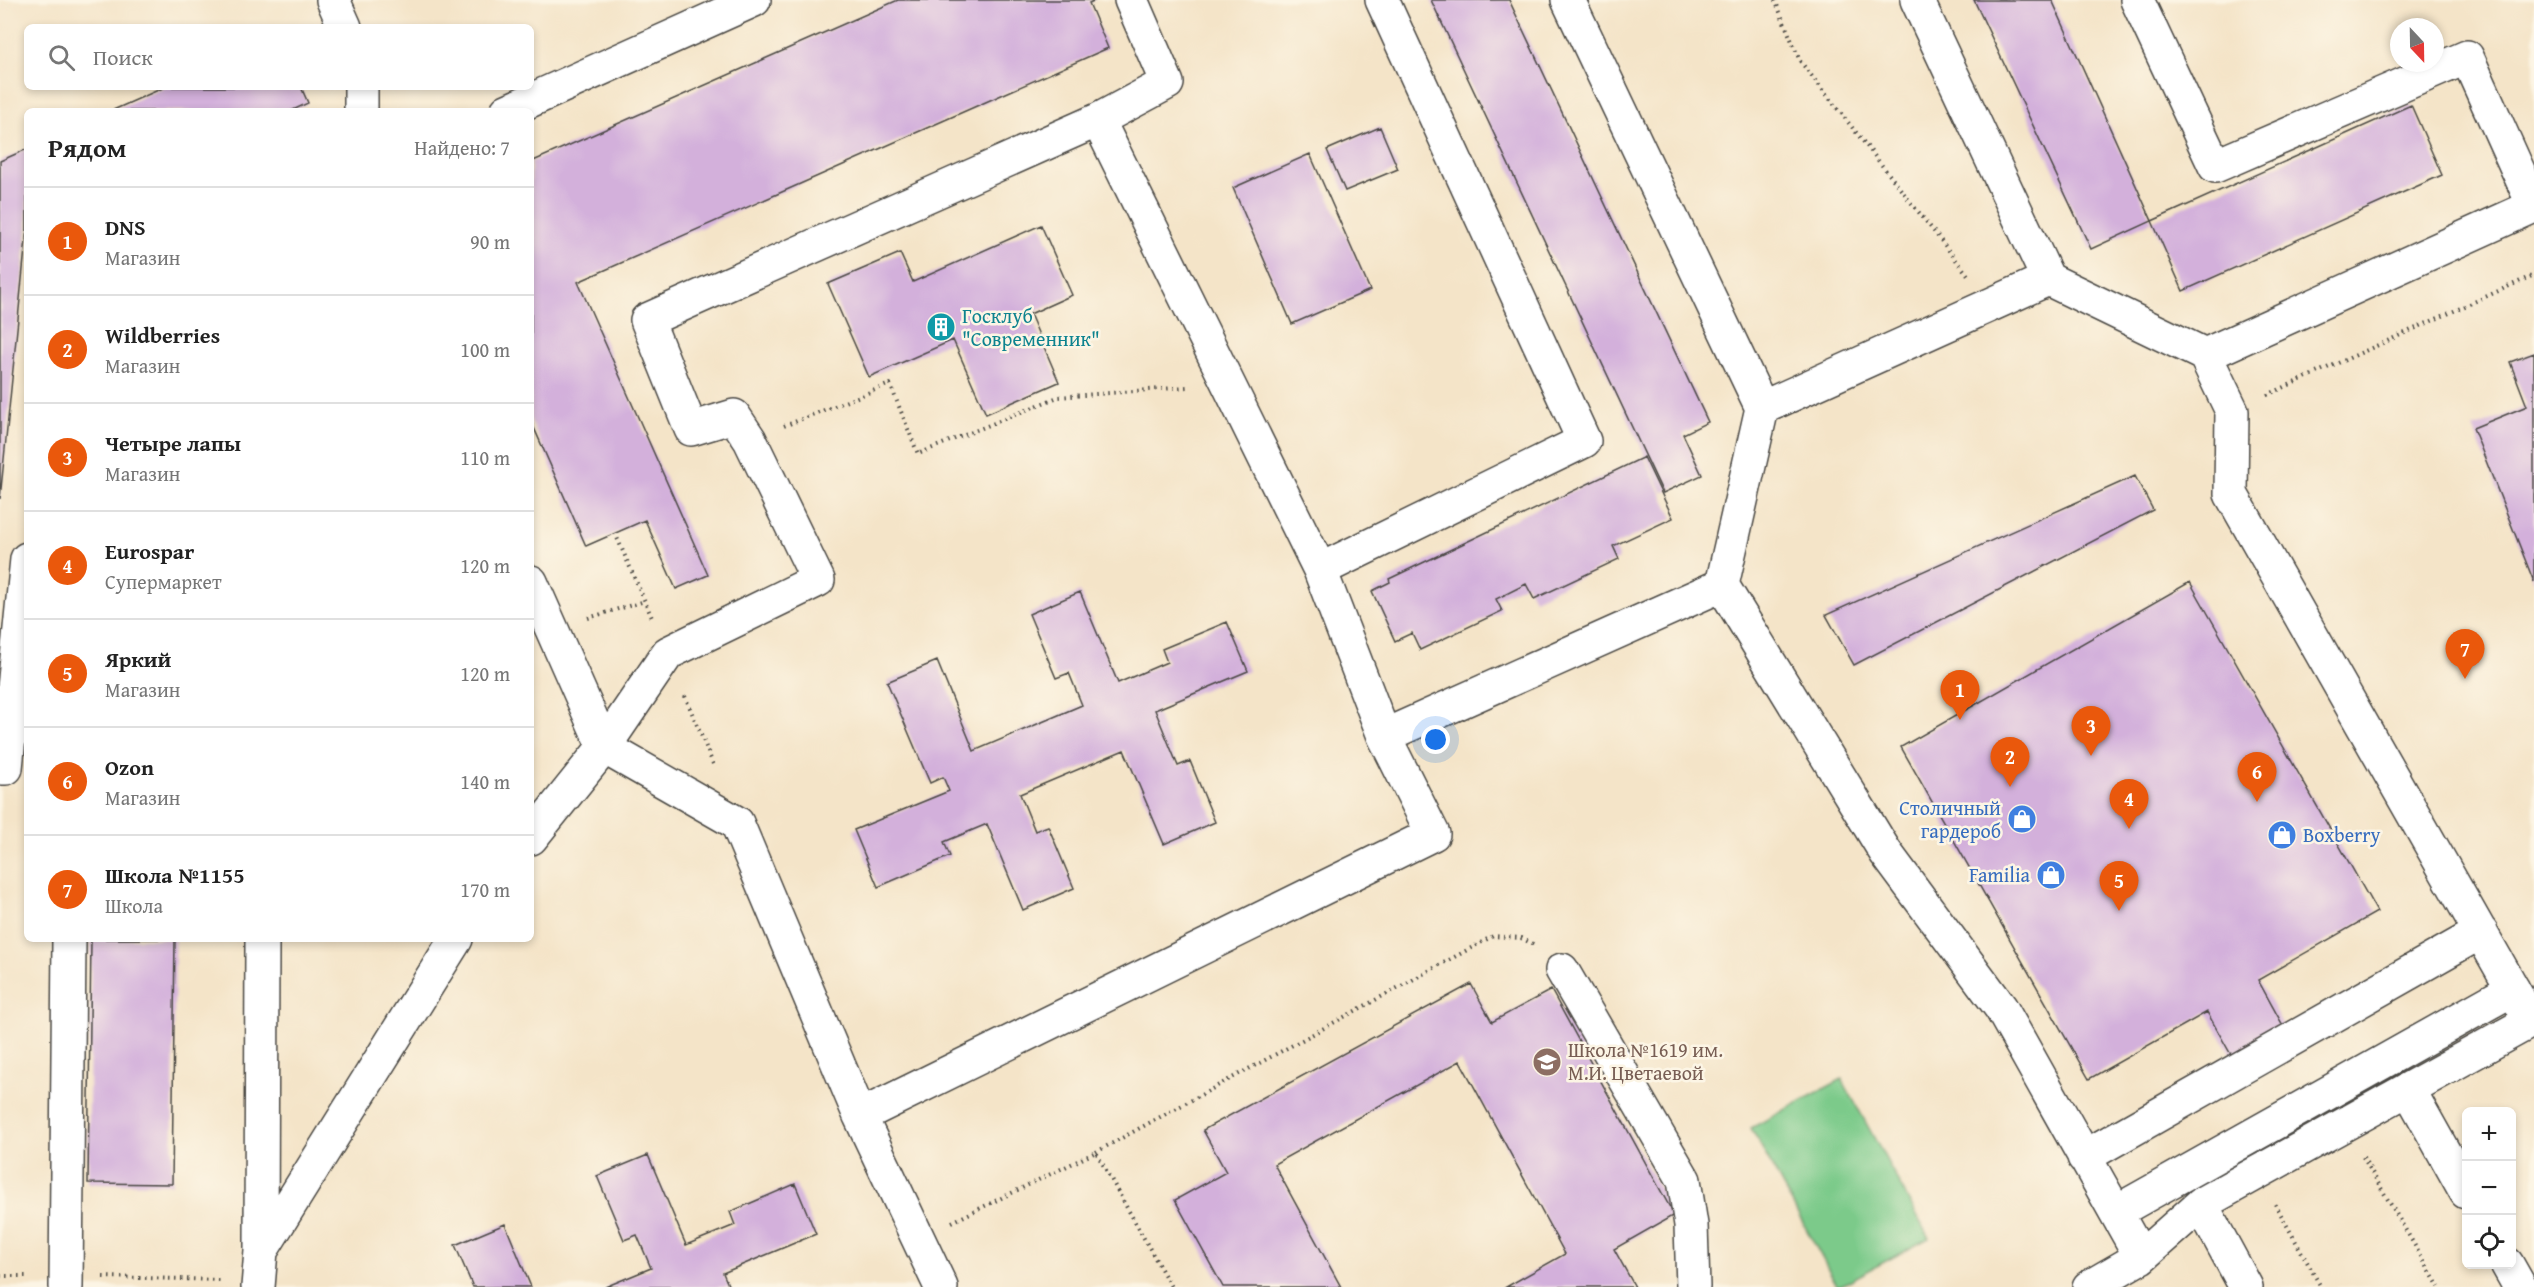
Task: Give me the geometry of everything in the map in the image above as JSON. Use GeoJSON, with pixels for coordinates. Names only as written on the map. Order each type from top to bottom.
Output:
{"type":"FeatureCollection","features":[{"type":"Feature","properties":{"kind":"lane"},"geometry":{"type":"LineString","coordinates":[[333,0],[344,24]]}},
{"type":"Feature","properties":{"kind":"lane"},"geometry":{"type":"LineString","coordinates":[[514,108],[754,0]]}},
{"type":"Feature","properties":{"kind":"lane"},"geometry":{"type":"LineString","coordinates":[[534,834],[604,747],[668,653],[818,580],[750,440],[734,416],[691,429],[647,320],[1098,120],[1167,83],[1131,0]]}},
{"type":"Feature","properties":{"kind":"lane"},"geometry":{"type":"LineString","coordinates":[[1320,570],[1584,441],[1382,0]]}},
{"type":"Feature","properties":{"kind":"lane"},"geometry":{"type":"LineString","coordinates":[[1568,0],[1762,408],[1722,585],[1886,853],[2001,1008],[2141,1257]]}},
{"type":"Feature","properties":{"kind":"lane"},"geometry":{"type":"LineString","coordinates":[[1917,0],[2048,279],[2205,355],[2232,411],[2231,495],[2513,989],[2533,1020],[2201,1204],[2141,1257],[2089,1287]]}},
{"type":"Feature","properties":{"kind":"lane"},"geometry":{"type":"LineString","coordinates":[[2137,0],[2215,166],[2467,57],[2534,206],[2205,355]]}},
{"type":"Feature","properties":{"kind":"lane"},"geometry":{"type":"LineString","coordinates":[[361,90],[361,108]]}},
{"type":"Feature","properties":{"kind":"lane"},"geometry":{"type":"LineString","coordinates":[[860,1116],[1433,834],[1384,736],[1320,570],[1098,120]]}},
{"type":"Feature","properties":{"kind":"lane"},"geometry":{"type":"LineString","coordinates":[[1762,408],[2048,279]]}},
{"type":"Feature","properties":{"kind":"lane"},"geometry":{"type":"LineString","coordinates":[[1384,736],[1722,585]]}},
{"type":"Feature","properties":{"kind":"lane"},"geometry":{"type":"LineString","coordinates":[[0,768],[6,768],[24,589]]}},
{"type":"Feature","properties":{"kind":"lane"},"geometry":{"type":"LineString","coordinates":[[534,589],[604,747],[737,823],[860,1116],[941,1287]]}},
{"type":"Feature","properties":{"kind":"lane"},"geometry":{"type":"LineString","coordinates":[[2084,1157],[2481,932]]}},
{"type":"Feature","properties":{"kind":"lane"},"geometry":{"type":"LineString","coordinates":[[66,1282],[69,942]]}},
{"type":"Feature","properties":{"kind":"lane"},"geometry":{"type":"LineString","coordinates":[[259,1273],[262,942]]}},
{"type":"Feature","properties":{"kind":"lane"},"geometry":{"type":"LineString","coordinates":[[259,1273],[454,942]]}},
{"type":"Feature","properties":{"kind":"lane"},"geometry":{"type":"LineString","coordinates":[[1562,970],[1683,1180],[1692,1225],[1693,1287]]}},
{"type":"Feature","properties":{"kind":"lane"},"geometry":{"type":"LineString","coordinates":[[2116,1212],[2513,989]]}},
{"type":"Feature","properties":{"kind":"lane"},"geometry":{"type":"LineString","coordinates":[[2409,1090],[2462,1185]]}},
{"type":"Feature","properties":{"kind":"lane"},"geometry":{"type":"LineString","coordinates":[[2201,1204],[2246,1287]]}},
{"type":"Feature","properties":{"kind":"lane"},"geometry":{"type":"LineString","coordinates":[[2510,1269],[2520,1287]]}},
{"type":"Feature","properties":{"kind":"path"},"geometry":{"type":"LineString","coordinates":[[1774,0],[1800,62],[1991,304]]}},
{"type":"Feature","properties":{"kind":"path"},"geometry":{"type":"LineString","coordinates":[[2232,411],[2534,275]]}},
{"type":"Feature","properties":{"kind":"path"},"geometry":{"type":"LineString","coordinates":[[750,440],[890,384],[918,454],[1058,397],[1228,383]]}},
{"type":"Feature","properties":{"kind":"path"},"geometry":{"type":"LineString","coordinates":[[615,533],[716,770]]}},
{"type":"Feature","properties":{"kind":"path"},"geometry":{"type":"LineString","coordinates":[[551,628],[645,601]]}},
{"type":"Feature","properties":{"kind":"path"},"geometry":{"type":"LineString","coordinates":[[918,1239],[1096,1152],[1493,936],[1521,938],[1540,947],[1562,970]]}},
{"type":"Feature","properties":{"kind":"path"},"geometry":{"type":"LineString","coordinates":[[2344,1125],[2439,1287]]}},
{"type":"Feature","properties":{"kind":"path"},"geometry":{"type":"LineString","coordinates":[[1096,1152],[1171,1287]]}},
{"type":"Feature","properties":{"kind":"path"},"geometry":{"type":"LineString","coordinates":[[2258,1173],[2321,1287]]}},
{"type":"Feature","properties":{"kind":"path"},"geometry":{"type":"LineString","coordinates":[[0,1276],[66,1282],[259,1273]]}},
{"type":"Feature","properties":{"kind":"green space"},"geometry":{"type":"Polygon","coordinates":[[[1842,1079],[1929,1238],[1838,1287],[1751,1128],[1842,1079]]]}},
{"type":"Feature","properties":{"kind":"building"},"geometry":{"type":"Polygon","coordinates":[[[898,0],[1096,0],[1089,3],[1108,48],[578,282],[708,575],[676,589],[645,520],[586,546],[534,428],[534,161],[898,0]]]}},
{"type":"Feature","properties":{"kind":"building"},"geometry":{"type":"Polygon","coordinates":[[[1431,0],[1509,0],[1708,422],[1683,434],[1702,475],[1663,493],[1431,0]]]}},
{"type":"Feature","properties":{"kind":"building"},"geometry":{"type":"Polygon","coordinates":[[[1974,0],[2052,0],[2152,221],[2091,249],[1974,0]]]}},
{"type":"Feature","properties":{"kind":"building"},"geometry":{"type":"Polygon","coordinates":[[[158,90],[302,90],[308,103],[297,108],[118,108],[158,90]]]}},
{"type":"Feature","properties":{"kind":"building"},"geometry":{"type":"Polygon","coordinates":[[[2411,105],[2442,175],[2183,291],[2152,221],[2411,105]]]}},
{"type":"Feature","properties":{"kind":"building"},"geometry":{"type":"Polygon","coordinates":[[[1380,127],[1398,169],[1345,191],[1327,150],[1380,127]]]}},
{"type":"Feature","properties":{"kind":"building"},"geometry":{"type":"Polygon","coordinates":[[[24,150],[24,259],[0,499],[0,161],[24,150]]]}},
{"type":"Feature","properties":{"kind":"building"},"geometry":{"type":"Polygon","coordinates":[[[1310,154],[1370,290],[1292,324],[1233,188],[1310,154]]]}},
{"type":"Feature","properties":{"kind":"building","name":"Госклуб \"Современник\""},"geometry":{"type":"Polygon","coordinates":[[[1041,225],[1072,295],[1030,314],[1059,382],[986,414],[953,340],[869,377],[828,284],[900,253],[913,282],[1041,225]]]}},
{"type":"Feature","properties":{"kind":"building"},"geometry":{"type":"Polygon","coordinates":[[[2534,353],[2534,582],[2473,428],[2527,406],[2510,362],[2534,353]]]}},
{"type":"Feature","properties":{"kind":"building"},"geometry":{"type":"Polygon","coordinates":[[[1644,457],[1673,518],[1613,546],[1619,559],[1534,599],[1526,584],[1496,599],[1502,611],[1420,650],[1412,633],[1395,641],[1372,591],[1390,582],[1389,579],[1644,457]]]}},
{"type":"Feature","properties":{"kind":"building"},"geometry":{"type":"Polygon","coordinates":[[[2135,476],[2153,510],[1854,665],[1826,615],[2135,476]]]}},
{"type":"Feature","properties":{"kind":"building"},"geometry":{"type":"Polygon","coordinates":[[[2190,582],[2377,912],[2258,980],[2286,1031],[2234,1060],[2207,1012],[2089,1079],[1901,747],[2190,582]]]}},
{"type":"Feature","properties":{"kind":"building"},"geometry":{"type":"Polygon","coordinates":[[[1080,592],[1118,683],[1167,662],[1162,649],[1227,622],[1248,671],[1155,710],[1178,766],[1190,761],[1215,822],[1164,844],[1124,750],[1020,794],[1035,831],[1048,826],[1074,888],[1023,910],[987,824],[944,842],[950,856],[878,887],[854,830],[949,791],[943,777],[930,783],[887,682],[937,661],[974,751],[1082,705],[1069,673],[1056,678],[1029,614],[1080,592]]]}},
{"type":"Feature","properties":{"kind":"building"},"geometry":{"type":"Polygon","coordinates":[[[91,942],[175,942],[172,1184],[88,1183],[91,942]]]}},
{"type":"Feature","properties":{"kind":"building"},"geometry":{"type":"Polygon","coordinates":[[[1471,984],[1492,1022],[1551,990],[1674,1215],[1614,1249],[1635,1287],[1506,1287],[1565,1254],[1460,1061],[1274,1164],[1341,1287],[1223,1287],[1175,1200],[1226,1172],[1203,1130],[1471,984]]]}},
{"type":"Feature","properties":{"kind":"building"},"geometry":{"type":"Polygon","coordinates":[[[648,1155],[686,1245],[735,1225],[730,1212],[795,1184],[816,1234],[723,1273],[729,1287],[605,1287],[651,1268],[637,1235],[624,1240],[597,1176],[648,1155]]]}},
{"type":"Feature","properties":{"kind":"building"},"geometry":{"type":"Polygon","coordinates":[[[505,1224],[531,1287],[473,1287],[455,1245],[505,1224]]]}},
{"type":"Feature","properties":{"kind":"place","name":"Госклуб \"Современник\""},"geometry":{"type":"Point","coordinates":[941,327]}},
{"type":"Feature","properties":{"kind":"place","name":"Школа №1155"},"geometry":{"type":"Point","coordinates":[2465,679]}},
{"type":"Feature","properties":{"kind":"place","name":"DNS"},"geometry":{"type":"Point","coordinates":[1960,720]}},
{"type":"Feature","properties":{"kind":"place","name":"Четыре лапы"},"geometry":{"type":"Point","coordinates":[2091,756]}},
{"type":"Feature","properties":{"kind":"place","name":"Wildberries"},"geometry":{"type":"Point","coordinates":[2010,787]}},
{"type":"Feature","properties":{"kind":"place","name":"Ozon"},"geometry":{"type":"Point","coordinates":[2257,802]}},
{"type":"Feature","properties":{"kind":"place","name":"Столичный гардероб"},"geometry":{"type":"Point","coordinates":[2022,819]}},
{"type":"Feature","properties":{"kind":"place","name":"Eurospar"},"geometry":{"type":"Point","coordinates":[2129,829]}},
{"type":"Feature","properties":{"kind":"place","name":"Boxberry"},"geometry":{"type":"Point","coordinates":[2282,835]}},
{"type":"Feature","properties":{"kind":"place","name":"Familia"},"geometry":{"type":"Point","coordinates":[2051,875]}},
{"type":"Feature","properties":{"kind":"place","name":"Яркий"},"geometry":{"type":"Point","coordinates":[2119,911]}},
{"type":"Feature","properties":{"kind":"place","name":"Школа №1619 им. М.И. Цветаевой"},"geometry":{"type":"Point","coordinates":[1547,1062]}}]}
